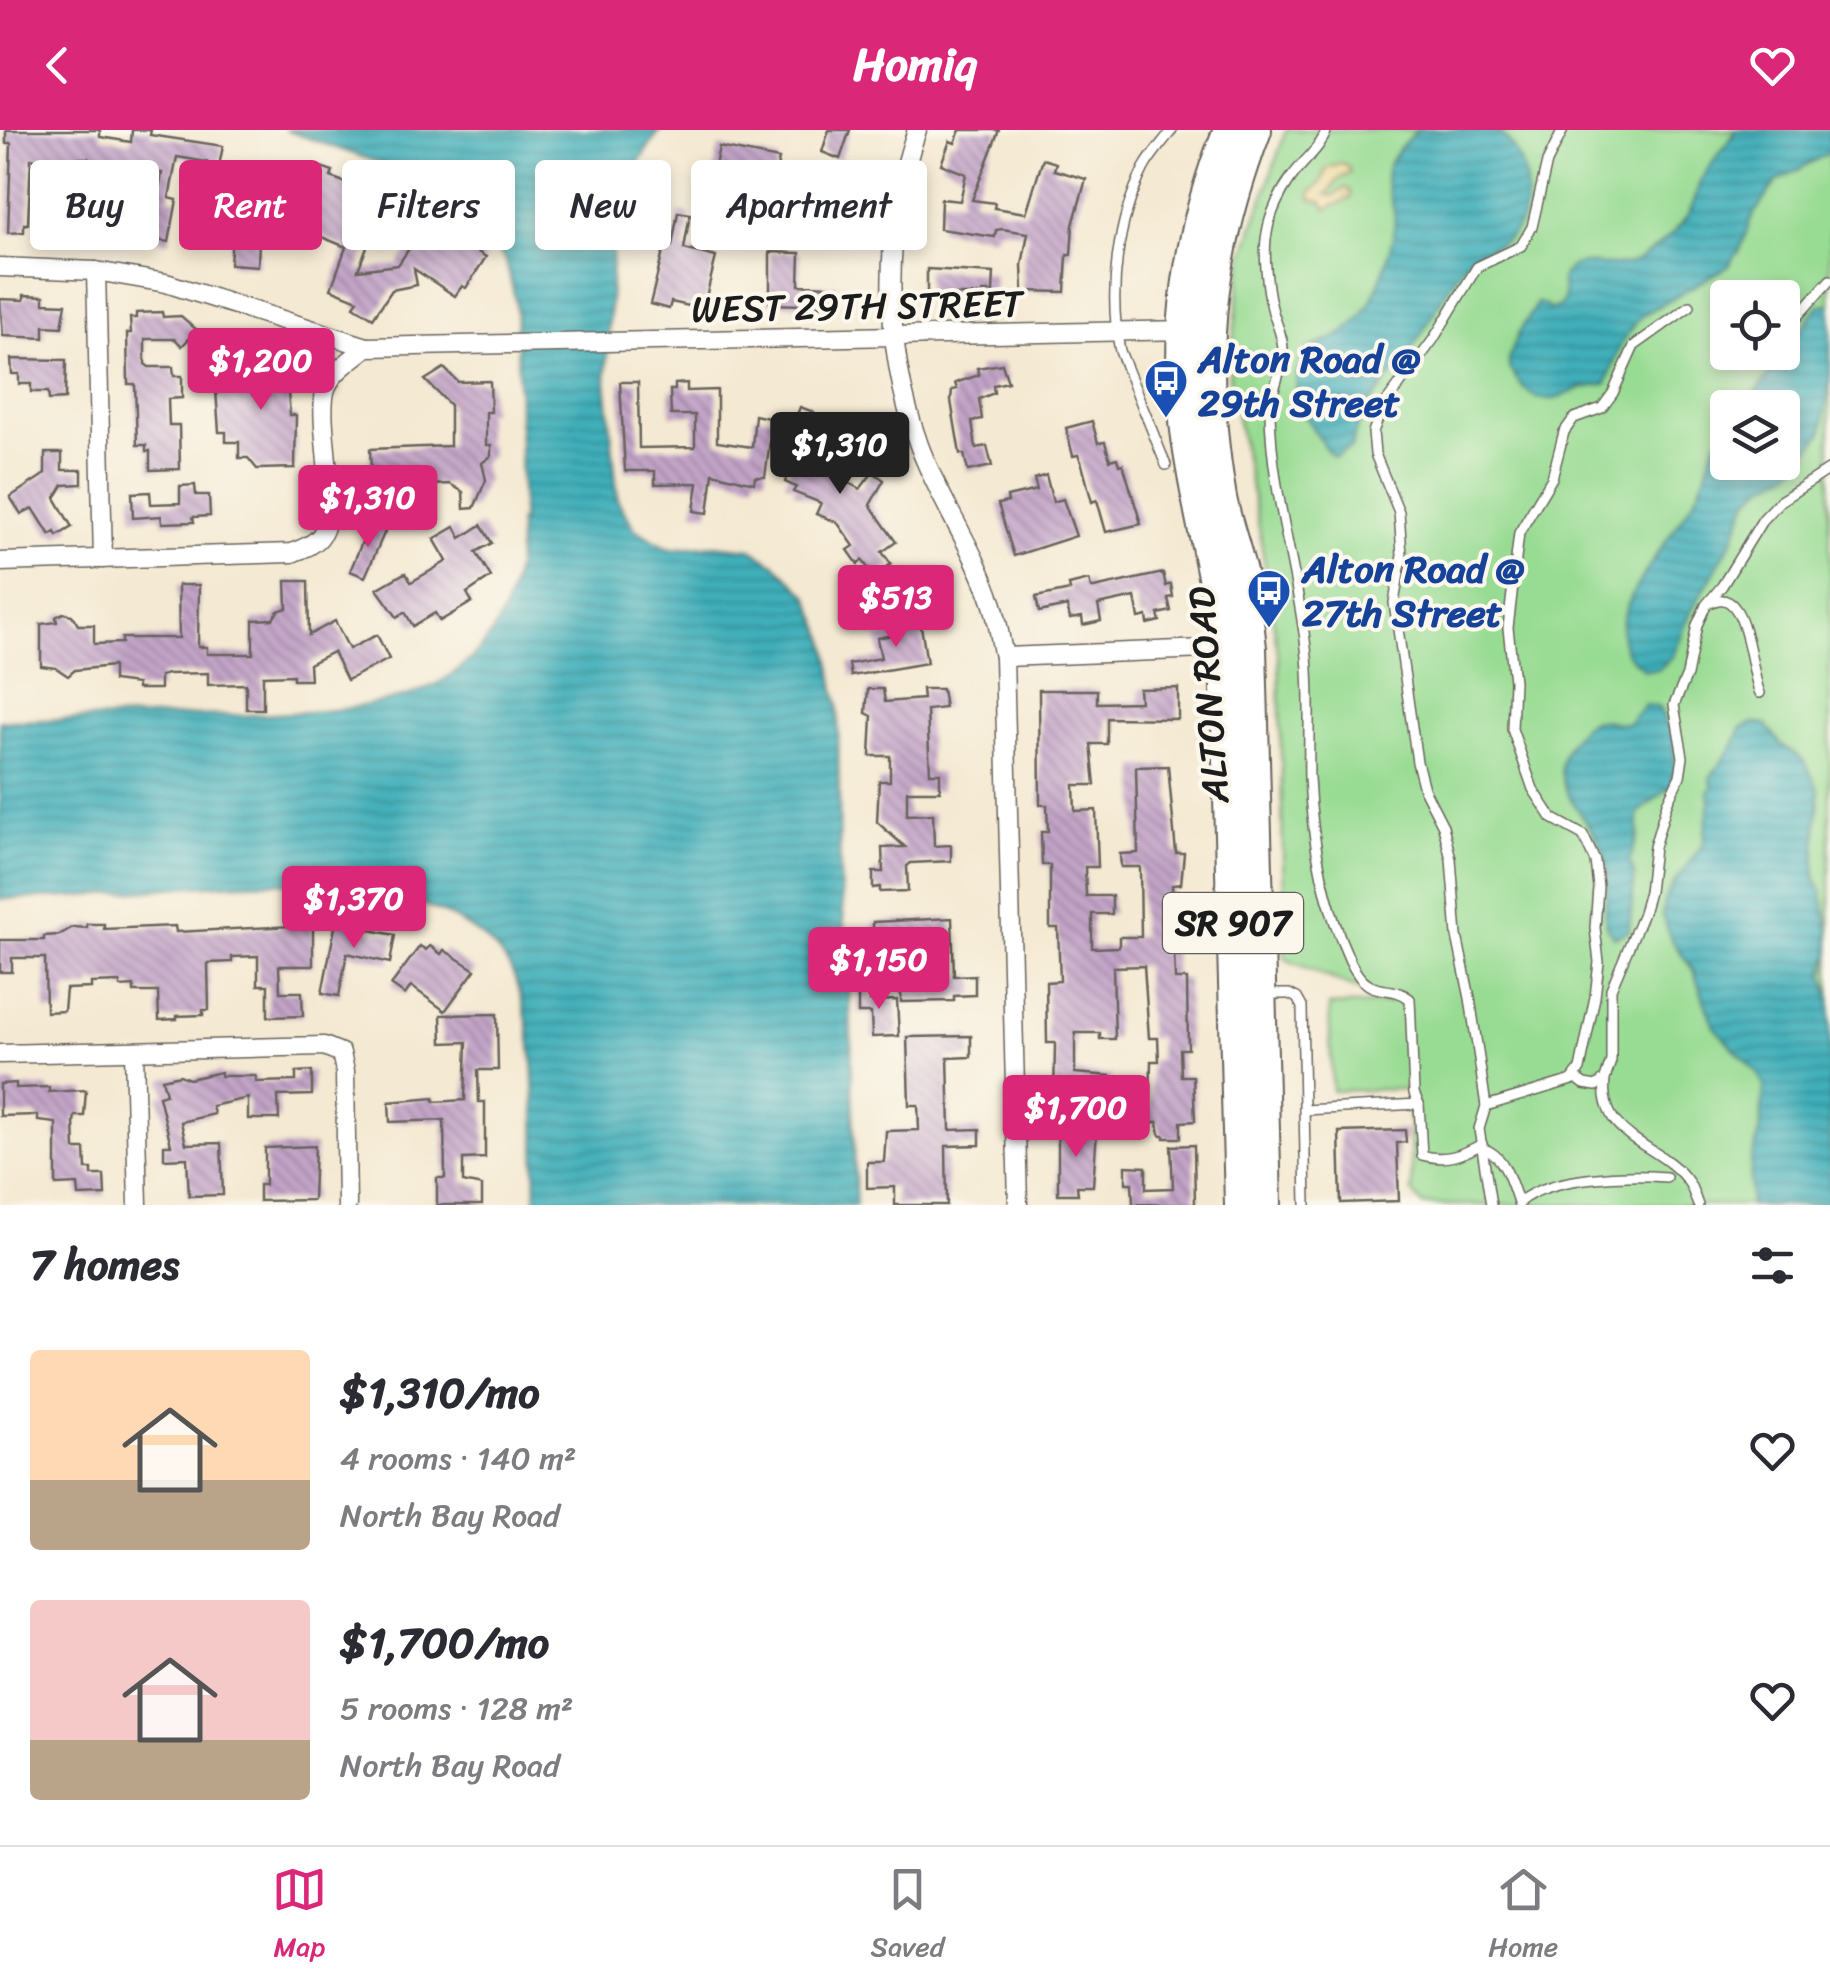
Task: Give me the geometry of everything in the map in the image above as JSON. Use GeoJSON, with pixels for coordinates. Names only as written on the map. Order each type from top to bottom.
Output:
{"type":"FeatureCollection","features":[{"type":"Feature","properties":{"kind":"highway","name":"ALTON ROAD"},"geometry":{"type":"LineString","coordinates":[[1229,130],[1198,226],[1195,330],[1222,503],[1240,571],[1240,1205]]}},
{"type":"Feature","properties":{"kind":"highway","name":"ALTON ROAD"},"geometry":{"type":"LineString","coordinates":[[1195,330],[1236,182],[1256,130]]}},
{"type":"Feature","properties":{"kind":"highway","name":"ALTON ROAD"},"geometry":{"type":"LineString","coordinates":[[1238,648],[1261,994],[1266,1205]]}},
{"type":"Feature","properties":{"kind":"street"},"geometry":{"type":"LineString","coordinates":[[917,130],[896,223],[894,338],[920,446],[993,606],[1004,657],[1018,1205]]}},
{"type":"Feature","properties":{"kind":"street"},"geometry":{"type":"LineString","coordinates":[[0,267],[96,271],[166,283],[367,348]]}},
{"type":"Feature","properties":{"kind":"street"},"geometry":{"type":"LineString","coordinates":[[96,271],[102,559]]}},
{"type":"Feature","properties":{"kind":"street","name":"WEST 29TH STREET"},"geometry":{"type":"LineString","coordinates":[[367,348],[1195,330]]}},
{"type":"Feature","properties":{"kind":"street"},"geometry":{"type":"LineString","coordinates":[[0,562],[292,553],[318,540],[328,516],[324,333]]}},
{"type":"Feature","properties":{"kind":"street"},"geometry":{"type":"LineString","coordinates":[[325,390],[338,371],[367,348]]}},
{"type":"Feature","properties":{"kind":"street"},"geometry":{"type":"LineString","coordinates":[[1004,657],[1238,648]]}},
{"type":"Feature","properties":{"kind":"street"},"geometry":{"type":"LineString","coordinates":[[0,1054],[324,1046],[341,1053],[345,1071],[347,1205]]}},
{"type":"Feature","properties":{"kind":"street"},"geometry":{"type":"LineString","coordinates":[[134,1051],[138,1205]]}},
{"type":"Feature","properties":{"kind":"lane"},"geometry":{"type":"LineString","coordinates":[[1166,465],[1116,332],[1116,276],[1131,201],[1145,167],[1172,130]]}},
{"type":"Feature","properties":{"kind":"lane"},"geometry":{"type":"LineString","coordinates":[[1328,130],[1290,179],[1266,234],[1271,305],[1284,352],[1270,404],[1276,488],[1307,656],[1310,786],[1327,905],[1352,965],[1365,983],[1379,992],[1403,994],[1410,999],[1414,1094],[1419,1104],[1422,1155],[1434,1159],[1459,1156],[1482,1147],[1493,1152],[1502,1162],[1519,1204],[1540,1191],[1586,1180],[1666,1177]]}},
{"type":"Feature","properties":{"kind":"lane"},"geometry":{"type":"LineString","coordinates":[[1491,1205],[1479,1129],[1486,1106],[1457,936],[1450,859],[1444,826],[1420,776],[1398,636],[1394,604],[1402,555],[1398,512],[1375,454],[1373,432],[1382,408],[1433,340],[1477,267],[1521,246],[1532,227],[1547,162],[1563,130]]}},
{"type":"Feature","properties":{"kind":"lane"},"geometry":{"type":"LineString","coordinates":[[1800,313],[1830,280]]}},
{"type":"Feature","properties":{"kind":"lane"},"geometry":{"type":"LineString","coordinates":[[1486,1106],[1572,1080],[1580,1069],[1598,962],[1594,861],[1583,835],[1552,818],[1534,789],[1512,729],[1514,681],[1508,628],[1519,532],[1552,478],[1564,432],[1574,418],[1602,408],[1613,394],[1634,346],[1690,306]]}},
{"type":"Feature","properties":{"kind":"lane"},"geometry":{"type":"LineString","coordinates":[[1698,1205],[1690,1184],[1680,1173],[1623,1131],[1609,1110],[1604,1094],[1611,1061],[1611,989],[1643,913],[1654,847],[1680,776],[1682,756],[1674,705],[1706,605],[1763,519],[1780,501],[1830,469]]}},
{"type":"Feature","properties":{"kind":"lane"},"geometry":{"type":"LineString","coordinates":[[1706,605],[1720,598],[1737,608],[1760,693]]}},
{"type":"Feature","properties":{"kind":"lane"},"geometry":{"type":"LineString","coordinates":[[1261,994],[1289,994],[1297,998],[1302,1008],[1306,1205]]}},
{"type":"Feature","properties":{"kind":"lane"},"geometry":{"type":"LineString","coordinates":[[1575,1076],[1584,1084],[1596,1086],[1605,1079]]}},
{"type":"Feature","properties":{"kind":"lane"},"geometry":{"type":"LineString","coordinates":[[1304,1110],[1419,1104]]}},
{"type":"Feature","properties":{"kind":"green space"},"geometry":{"type":"Polygon","coordinates":[[[1286,130],[1830,130],[1830,1205],[1423,1205],[1412,1192],[1408,1089],[1332,1091],[1329,1006],[1390,1003],[1285,959],[1279,660],[1259,528],[1229,376],[1243,257],[1286,130]]]}},
{"type":"Feature","properties":{"kind":"sand"},"geometry":{"type":"Polygon","coordinates":[[[1342,163],[1350,173],[1327,194],[1332,196],[1345,188],[1351,198],[1327,209],[1322,202],[1311,199],[1311,192],[1321,183],[1326,169],[1342,163]]]}},
{"type":"Feature","properties":{"kind":"water"},"geometry":{"type":"Polygon","coordinates":[[[285,130],[660,130],[640,160],[535,160],[535,250],[613,250],[606,381],[618,501],[635,529],[669,549],[715,545],[751,549],[776,565],[808,596],[826,640],[838,705],[840,875],[850,999],[856,1205],[536,1205],[533,1062],[524,1006],[515,979],[488,942],[435,909],[388,894],[338,885],[286,882],[0,899],[0,721],[281,714],[388,701],[445,679],[465,665],[494,630],[504,611],[516,568],[522,522],[516,303],[506,262],[498,250],[515,250],[515,160],[371,160],[285,130]]]}},
{"type":"Feature","properties":{"kind":"water"},"geometry":{"type":"Polygon","coordinates":[[[1417,130],[1497,130],[1522,167],[1526,181],[1525,210],[1507,240],[1468,258],[1411,350],[1368,407],[1351,448],[1335,457],[1303,411],[1297,390],[1298,370],[1309,349],[1346,331],[1371,299],[1393,237],[1394,211],[1386,174],[1397,152],[1417,130]]]}},
{"type":"Feature","properties":{"kind":"water"},"geometry":{"type":"Polygon","coordinates":[[[1736,130],[1830,130],[1830,152],[1776,182],[1751,218],[1739,253],[1729,266],[1641,316],[1622,342],[1606,384],[1555,399],[1537,398],[1523,388],[1509,368],[1509,359],[1519,332],[1537,303],[1546,305],[1548,310],[1560,306],[1564,298],[1561,280],[1576,266],[1628,264],[1670,236],[1689,213],[1700,182],[1736,130]]]}},
{"type":"Feature","properties":{"kind":"water"},"geometry":{"type":"Polygon","coordinates":[[[1830,304],[1830,378],[1822,433],[1800,460],[1800,390],[1758,390],[1772,370],[1800,370],[1800,332],[1819,305],[1830,304]]]}},
{"type":"Feature","properties":{"kind":"water"},"geometry":{"type":"Polygon","coordinates":[[[1710,462],[1710,480],[1775,480],[1748,500],[1733,539],[1690,614],[1673,656],[1659,669],[1645,670],[1624,648],[1626,610],[1648,567],[1703,482],[1710,462]]]}},
{"type":"Feature","properties":{"kind":"water"},"geometry":{"type":"Polygon","coordinates":[[[1645,705],[1658,707],[1674,736],[1675,770],[1671,786],[1638,817],[1638,836],[1629,861],[1635,876],[1629,931],[1614,937],[1606,927],[1607,878],[1602,849],[1569,796],[1561,768],[1564,754],[1583,726],[1597,720],[1628,723],[1645,705]]]}},
{"type":"Feature","properties":{"kind":"water"},"geometry":{"type":"Polygon","coordinates":[[[1754,723],[1766,725],[1781,744],[1805,761],[1819,790],[1815,876],[1822,893],[1830,953],[1824,974],[1830,999],[1830,1205],[1750,1205],[1751,1160],[1760,1133],[1764,1085],[1714,1027],[1693,970],[1673,942],[1662,916],[1673,884],[1703,844],[1711,776],[1734,745],[1741,728],[1754,723]]]}},
{"type":"Feature","properties":{"kind":"building"},"geometry":{"type":"Polygon","coordinates":[[[6,130],[100,130],[100,137],[131,142],[132,130],[151,130],[150,135],[223,146],[220,160],[177,157],[169,198],[177,200],[169,242],[159,240],[162,173],[159,160],[31,159],[28,224],[24,224],[24,232],[8,233],[11,143],[6,143],[6,130]]]}},
{"type":"Feature","properties":{"kind":"building"},"geometry":{"type":"Polygon","coordinates":[[[829,130],[850,130],[840,159],[822,152],[829,130]]]}},
{"type":"Feature","properties":{"kind":"building"},"geometry":{"type":"Polygon","coordinates":[[[960,130],[999,130],[972,200],[1026,213],[1043,159],[1056,163],[1054,170],[1086,179],[1073,225],[1071,255],[1067,255],[1065,292],[1023,291],[1022,265],[1028,233],[1002,229],[996,230],[995,237],[940,229],[941,199],[960,201],[966,174],[941,164],[950,141],[955,143],[960,130]]]}},
{"type":"Feature","properties":{"kind":"building"},"geometry":{"type":"Polygon","coordinates":[[[719,147],[779,159],[779,160],[716,160],[719,147]]]}},
{"type":"Feature","properties":{"kind":"building"},"geometry":{"type":"Polygon","coordinates":[[[322,167],[333,171],[331,177],[342,181],[342,245],[322,237],[322,167]]]}},
{"type":"Feature","properties":{"kind":"building"},"geometry":{"type":"Polygon","coordinates":[[[678,212],[690,214],[684,249],[716,257],[703,309],[671,302],[669,309],[650,304],[664,250],[671,250],[678,212]]]}},
{"type":"Feature","properties":{"kind":"building"},"geometry":{"type":"Polygon","coordinates":[[[231,250],[259,250],[258,266],[230,264],[231,250]]]}},
{"type":"Feature","properties":{"kind":"building"},"geometry":{"type":"Polygon","coordinates":[[[345,250],[366,250],[358,270],[398,265],[408,250],[475,250],[486,257],[466,288],[462,286],[455,296],[414,269],[417,285],[392,290],[373,318],[354,306],[358,300],[331,289],[345,250]]]}},
{"type":"Feature","properties":{"kind":"building"},"geometry":{"type":"Polygon","coordinates":[[[770,252],[800,253],[799,285],[839,286],[839,306],[770,304],[770,252]]]}},
{"type":"Feature","properties":{"kind":"building"},"geometry":{"type":"Polygon","coordinates":[[[927,269],[994,273],[993,292],[927,295],[927,269]]]}},
{"type":"Feature","properties":{"kind":"building"},"geometry":{"type":"Polygon","coordinates":[[[24,295],[44,296],[44,303],[66,304],[62,327],[44,326],[44,338],[3,336],[0,299],[24,300],[24,295]]]}},
{"type":"Feature","properties":{"kind":"building"},"geometry":{"type":"Polygon","coordinates":[[[162,312],[163,317],[181,316],[197,330],[182,346],[175,339],[145,339],[145,364],[173,367],[174,376],[182,376],[182,398],[168,399],[169,425],[179,425],[180,469],[150,470],[150,451],[146,451],[146,445],[137,445],[135,384],[128,384],[127,333],[131,333],[130,318],[136,318],[136,313],[162,312]]]}},
{"type":"Feature","properties":{"kind":"building"},"geometry":{"type":"Polygon","coordinates":[[[241,337],[281,351],[285,359],[290,415],[296,415],[295,468],[257,469],[248,458],[239,458],[239,442],[226,442],[226,432],[219,432],[216,390],[259,387],[259,358],[236,350],[241,337]]]}},
{"type":"Feature","properties":{"kind":"building"},"geometry":{"type":"Polygon","coordinates":[[[11,359],[66,360],[65,399],[49,400],[48,392],[31,392],[31,384],[19,384],[19,374],[12,374],[11,359]]]}},
{"type":"Feature","properties":{"kind":"building"},"geometry":{"type":"Polygon","coordinates":[[[1002,364],[1008,382],[993,385],[994,393],[979,399],[982,419],[972,421],[976,448],[987,446],[992,466],[968,471],[964,454],[960,454],[952,390],[957,389],[955,383],[979,375],[977,368],[1002,364]]]}},
{"type":"Feature","properties":{"kind":"building"},"geometry":{"type":"Polygon","coordinates":[[[444,368],[458,382],[490,381],[486,445],[491,445],[491,456],[482,463],[486,480],[474,508],[464,509],[463,492],[450,484],[409,486],[409,501],[359,503],[359,471],[371,471],[370,449],[450,446],[450,405],[425,380],[444,368]]]}},
{"type":"Feature","properties":{"kind":"building"},"geometry":{"type":"Polygon","coordinates":[[[620,382],[638,382],[639,448],[695,447],[695,415],[671,415],[670,390],[675,390],[675,384],[687,383],[687,391],[717,390],[717,442],[752,447],[755,415],[773,419],[765,477],[755,477],[754,483],[713,473],[708,513],[694,511],[698,483],[655,484],[655,471],[625,471],[620,382]]]}},
{"type":"Feature","properties":{"kind":"building"},"geometry":{"type":"Polygon","coordinates":[[[800,407],[814,412],[810,423],[824,428],[813,457],[818,467],[860,489],[873,472],[884,480],[870,505],[896,542],[882,552],[891,564],[874,576],[848,550],[854,546],[837,522],[816,514],[821,503],[793,492],[796,487],[785,482],[800,441],[788,437],[800,407]]]}},
{"type":"Feature","properties":{"kind":"building"},"geometry":{"type":"Polygon","coordinates":[[[1092,421],[1098,443],[1105,442],[1110,460],[1117,458],[1119,465],[1123,464],[1141,524],[1106,532],[1097,500],[1092,502],[1081,461],[1078,455],[1073,456],[1066,428],[1092,421]]]}},
{"type":"Feature","properties":{"kind":"building"},"geometry":{"type":"Polygon","coordinates":[[[45,453],[62,453],[62,470],[82,470],[82,484],[63,485],[55,498],[72,527],[57,536],[55,532],[50,535],[33,508],[21,514],[10,497],[45,474],[45,453]]]}},
{"type":"Feature","properties":{"kind":"building"},"geometry":{"type":"Polygon","coordinates":[[[1046,475],[1053,502],[1063,499],[1076,536],[1014,556],[998,504],[1008,502],[1007,497],[1037,490],[1034,479],[1046,475]]]}},
{"type":"Feature","properties":{"kind":"building"},"geometry":{"type":"Polygon","coordinates":[[[195,485],[196,495],[209,495],[210,516],[193,517],[194,522],[162,523],[161,516],[133,518],[132,493],[150,492],[151,504],[180,503],[180,486],[195,485]]]}},
{"type":"Feature","properties":{"kind":"building"},"geometry":{"type":"Polygon","coordinates":[[[370,523],[386,529],[365,577],[350,571],[370,523]]]}},
{"type":"Feature","properties":{"kind":"building"},"geometry":{"type":"Polygon","coordinates":[[[481,525],[492,543],[476,552],[491,577],[467,593],[472,602],[440,621],[435,613],[413,626],[405,612],[397,617],[377,589],[406,573],[411,582],[447,561],[434,539],[455,527],[461,538],[481,525]]]}},
{"type":"Feature","properties":{"kind":"building"},"geometry":{"type":"Polygon","coordinates":[[[943,573],[951,606],[908,613],[905,594],[922,592],[920,577],[943,573]]]}},
{"type":"Feature","properties":{"kind":"building"},"geometry":{"type":"Polygon","coordinates":[[[1163,573],[1166,586],[1171,584],[1173,597],[1168,598],[1171,611],[1158,614],[1160,621],[1148,624],[1147,616],[1139,618],[1135,597],[1098,605],[1101,621],[1083,625],[1082,617],[1070,619],[1067,606],[1039,612],[1036,597],[1070,590],[1069,585],[1089,580],[1094,588],[1163,573]]]}},
{"type":"Feature","properties":{"kind":"building"},"geometry":{"type":"Polygon","coordinates":[[[286,581],[308,581],[309,635],[335,621],[349,649],[377,635],[389,659],[347,680],[333,652],[309,664],[310,680],[293,680],[293,675],[263,676],[263,709],[246,709],[246,684],[208,685],[208,673],[168,674],[160,676],[160,689],[137,689],[137,684],[113,681],[113,666],[75,670],[68,676],[56,668],[41,666],[41,624],[57,622],[56,617],[63,613],[72,615],[78,625],[94,625],[94,644],[122,643],[122,638],[179,638],[178,585],[199,585],[198,647],[207,647],[207,654],[253,654],[253,620],[273,619],[278,611],[287,608],[286,581]]]}},
{"type":"Feature","properties":{"kind":"building"},"geometry":{"type":"Polygon","coordinates":[[[920,620],[927,663],[851,676],[849,664],[881,658],[877,638],[893,635],[892,625],[920,620]]]}},
{"type":"Feature","properties":{"kind":"building"},"geometry":{"type":"Polygon","coordinates":[[[1178,688],[1178,719],[1107,718],[1107,744],[1091,744],[1095,785],[1074,785],[1075,811],[1096,810],[1098,867],[1085,867],[1086,896],[1112,896],[1112,914],[1092,914],[1092,948],[1119,947],[1119,937],[1141,937],[1140,867],[1121,867],[1120,854],[1138,853],[1136,767],[1168,766],[1176,853],[1184,853],[1181,884],[1172,885],[1175,979],[1187,979],[1188,1049],[1180,1049],[1181,1076],[1193,1076],[1195,1121],[1181,1122],[1181,1138],[1164,1138],[1158,1122],[1136,1122],[1135,1109],[1150,1109],[1151,1061],[1159,1061],[1158,1038],[1149,1038],[1144,966],[1113,967],[1115,1039],[1100,1039],[1100,1033],[1075,1033],[1075,1073],[1111,1076],[1111,1093],[1054,1102],[1055,1043],[1047,1043],[1046,982],[1060,981],[1058,928],[1050,928],[1050,865],[1042,865],[1041,832],[1048,832],[1047,805],[1040,805],[1039,690],[1097,690],[1097,703],[1140,702],[1139,689],[1178,688]]]}},
{"type":"Feature","properties":{"kind":"building"},"geometry":{"type":"Polygon","coordinates":[[[868,689],[883,689],[885,702],[923,699],[922,689],[942,689],[945,708],[927,710],[930,773],[940,773],[940,791],[907,791],[907,815],[933,814],[934,846],[951,845],[951,861],[911,863],[907,866],[908,891],[880,892],[880,887],[873,888],[873,872],[883,872],[882,848],[905,847],[877,822],[879,781],[890,781],[890,756],[870,756],[872,716],[866,713],[868,689]]]}},
{"type":"Feature","properties":{"kind":"building"},"geometry":{"type":"Polygon","coordinates":[[[337,917],[355,921],[354,927],[395,935],[390,963],[347,953],[339,996],[322,993],[337,917]]]}},
{"type":"Feature","properties":{"kind":"building"},"geometry":{"type":"Polygon","coordinates":[[[952,918],[954,976],[975,975],[975,995],[954,996],[954,1001],[901,1002],[900,946],[873,947],[873,922],[952,918]]]}},
{"type":"Feature","properties":{"kind":"building"},"geometry":{"type":"Polygon","coordinates":[[[87,924],[104,924],[104,929],[175,926],[176,932],[313,925],[313,966],[279,966],[280,992],[302,992],[303,1016],[268,1017],[268,985],[258,985],[258,956],[208,963],[209,1010],[203,1010],[203,1015],[177,1019],[159,1020],[158,992],[134,992],[134,986],[120,987],[120,982],[66,989],[64,1011],[46,1012],[45,958],[12,958],[12,972],[0,972],[0,940],[44,940],[44,936],[59,935],[73,927],[87,928],[87,924]]]}},
{"type":"Feature","properties":{"kind":"building"},"geometry":{"type":"Polygon","coordinates":[[[420,946],[426,950],[430,946],[441,954],[444,950],[475,970],[445,1011],[411,986],[405,995],[391,985],[420,946]]]}},
{"type":"Feature","properties":{"kind":"building"},"geometry":{"type":"Polygon","coordinates":[[[858,981],[870,981],[870,1001],[897,1000],[899,1036],[872,1037],[871,1013],[858,1013],[858,981]]]}},
{"type":"Feature","properties":{"kind":"building"},"geometry":{"type":"Polygon","coordinates":[[[497,1014],[498,1070],[478,1070],[479,1102],[485,1102],[485,1158],[463,1159],[463,1182],[482,1186],[482,1205],[437,1205],[437,1178],[445,1178],[444,1120],[390,1122],[389,1102],[465,1100],[467,1042],[442,1043],[441,1015],[497,1014]]]}},
{"type":"Feature","properties":{"kind":"building"},"geometry":{"type":"Polygon","coordinates":[[[971,1036],[971,1057],[948,1058],[950,1130],[980,1129],[980,1145],[946,1146],[947,1205],[895,1205],[895,1187],[867,1188],[867,1162],[884,1162],[886,1131],[919,1130],[918,1105],[909,1105],[907,1037],[971,1036]]]}},
{"type":"Feature","properties":{"kind":"building"},"geometry":{"type":"Polygon","coordinates":[[[312,1071],[312,1095],[278,1096],[279,1119],[248,1119],[248,1098],[212,1106],[214,1114],[181,1122],[186,1144],[221,1143],[223,1195],[189,1196],[187,1158],[164,1159],[164,1145],[171,1145],[159,1096],[166,1094],[162,1079],[180,1075],[189,1079],[221,1072],[221,1076],[256,1076],[256,1082],[296,1081],[296,1072],[312,1071]]]}},
{"type":"Feature","properties":{"kind":"building"},"geometry":{"type":"Polygon","coordinates":[[[16,1083],[16,1088],[49,1087],[49,1092],[86,1090],[84,1116],[75,1116],[75,1149],[85,1149],[86,1169],[92,1169],[92,1175],[104,1175],[105,1195],[79,1196],[78,1184],[56,1185],[56,1123],[38,1121],[38,1115],[0,1116],[0,1084],[16,1083]]]}},
{"type":"Feature","properties":{"kind":"building"},"geometry":{"type":"Polygon","coordinates":[[[1058,1130],[1097,1130],[1093,1186],[1077,1186],[1078,1194],[1058,1194],[1058,1130]]]}},
{"type":"Feature","properties":{"kind":"building"},"geometry":{"type":"Polygon","coordinates":[[[1405,1130],[1406,1142],[1397,1143],[1399,1201],[1341,1203],[1339,1132],[1405,1130]]]}},
{"type":"Feature","properties":{"kind":"building"},"geometry":{"type":"Polygon","coordinates":[[[1194,1145],[1195,1205],[1133,1204],[1132,1183],[1126,1183],[1126,1166],[1146,1167],[1146,1189],[1173,1188],[1171,1146],[1194,1145]]]}},
{"type":"Feature","properties":{"kind":"building"},"geometry":{"type":"Polygon","coordinates":[[[315,1146],[313,1200],[259,1201],[259,1185],[265,1185],[265,1148],[315,1146]]]}},
{"type":"Feature","properties":{"kind":"place","name":"Alton Road @ 29th Street"},"geometry":{"type":"Point","coordinates":[1166,419]}},
{"type":"Feature","properties":{"kind":"place","name":"Alton Road @ 27th Street"},"geometry":{"type":"Point","coordinates":[1269,629]}}]}
